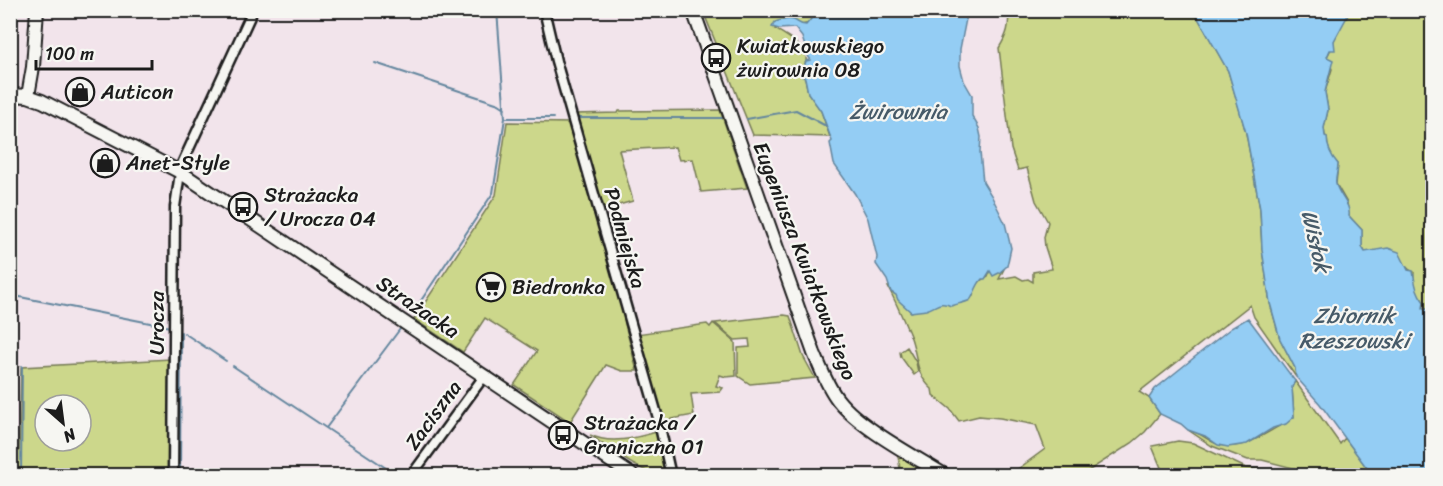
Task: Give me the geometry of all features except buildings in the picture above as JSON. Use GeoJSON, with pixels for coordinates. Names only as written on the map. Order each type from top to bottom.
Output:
{"type":"FeatureCollection","features":[{"type":"Feature","properties":{"kind":"street"},"geometry":{"type":"LineString","coordinates":[[28,96],[33,67],[37,10]]}},
{"type":"Feature","properties":{"kind":"street"},"geometry":{"type":"LineString","coordinates":[[180,172],[254,10]]}},
{"type":"Feature","properties":{"kind":"street","name":"Podmiejska"},"geometry":{"type":"LineString","coordinates":[[544,10],[556,61],[658,418],[671,476]]}},
{"type":"Feature","properties":{"kind":"street","name":"Eugeniusza Kwiatkowskiego"},"geometry":{"type":"LineString","coordinates":[[693,10],[814,353],[828,384],[853,415],[946,476]]}},
{"type":"Feature","properties":{"kind":"street","name":"Strażacka"},"geometry":{"type":"LineString","coordinates":[[10,95],[28,96],[42,101],[180,172],[633,476]]}},
{"type":"Feature","properties":{"kind":"street","name":"Urocza"},"geometry":{"type":"LineString","coordinates":[[173,476],[175,207],[180,172]]}},
{"type":"Feature","properties":{"kind":"street","name":"Zaciszna"},"geometry":{"type":"LineString","coordinates":[[411,476],[485,375]]}},
{"type":"Feature","properties":{"kind":"green space"},"geometry":{"type":"Polygon","coordinates":[[[703,11],[809,11],[810,23],[801,25],[793,20],[775,29],[795,42],[806,56],[801,75],[805,78],[808,93],[821,111],[830,137],[753,135],[703,11]]]}},
{"type":"Feature","properties":{"kind":"green space"},"geometry":{"type":"Polygon","coordinates":[[[1008,11],[1194,11],[1228,71],[1238,104],[1246,133],[1260,209],[1262,249],[1270,303],[1280,339],[1295,368],[1296,377],[1254,317],[1250,305],[1139,392],[1149,398],[1160,414],[1132,443],[1082,475],[1010,475],[1045,449],[1036,425],[979,416],[959,421],[950,409],[933,395],[932,389],[923,378],[911,338],[888,287],[911,312],[942,303],[954,305],[973,296],[974,289],[982,279],[988,276],[990,271],[999,273],[1004,269],[999,279],[1016,276],[1033,282],[1033,272],[1052,269],[1044,237],[1048,222],[1036,201],[1027,168],[1018,170],[1011,149],[999,48],[1007,30],[1008,11]]]}},
{"type":"Feature","properties":{"kind":"green space"},"geometry":{"type":"Polygon","coordinates":[[[1348,11],[1432,11],[1432,311],[1423,308],[1422,299],[1415,287],[1414,272],[1408,269],[1400,258],[1386,252],[1365,252],[1362,247],[1362,230],[1349,216],[1347,203],[1336,184],[1338,164],[1330,152],[1324,128],[1328,110],[1325,92],[1332,69],[1327,57],[1348,11]]]}},
{"type":"Feature","properties":{"kind":"green space"},"geometry":{"type":"Polygon","coordinates":[[[720,110],[747,188],[701,192],[693,159],[679,160],[675,147],[619,150],[633,201],[601,210],[574,114],[720,110]]]}},
{"type":"Feature","properties":{"kind":"green space"},"geometry":{"type":"Polygon","coordinates":[[[507,122],[571,123],[629,326],[625,324],[637,371],[622,371],[606,365],[570,422],[514,385],[537,351],[485,318],[463,352],[414,319],[496,195],[507,122]]]}},
{"type":"Feature","properties":{"kind":"green space"},"geometry":{"type":"Polygon","coordinates":[[[790,316],[803,356],[815,378],[750,384],[738,376],[738,348],[750,347],[749,339],[735,340],[715,323],[790,316]]]}},
{"type":"Feature","properties":{"kind":"green space"},"geometry":{"type":"Polygon","coordinates":[[[713,323],[735,342],[736,376],[720,375],[716,386],[723,388],[720,392],[691,394],[694,415],[661,421],[636,334],[707,324],[710,327],[713,323]]]}},
{"type":"Feature","properties":{"kind":"green space"},"geometry":{"type":"Polygon","coordinates":[[[907,347],[916,362],[918,372],[914,375],[901,357],[900,352],[907,347]]]}},
{"type":"Feature","properties":{"kind":"green space"},"geometry":{"type":"Polygon","coordinates":[[[171,359],[170,472],[127,476],[11,475],[10,453],[19,451],[21,367],[171,359]]]}},
{"type":"Feature","properties":{"kind":"green space"},"geometry":{"type":"Polygon","coordinates":[[[1295,381],[1340,444],[1345,438],[1370,472],[1364,475],[1320,475],[1262,460],[1248,460],[1212,446],[1188,430],[1220,445],[1235,446],[1248,443],[1294,417],[1292,387],[1295,381]]]}},
{"type":"Feature","properties":{"kind":"green space"},"geometry":{"type":"Polygon","coordinates":[[[656,432],[665,475],[656,474],[637,466],[590,435],[615,440],[656,432]]]}},
{"type":"Feature","properties":{"kind":"green space"},"geometry":{"type":"Polygon","coordinates":[[[1178,441],[1193,443],[1246,468],[1282,471],[1298,475],[1164,475],[1152,446],[1178,441]]]}},
{"type":"Feature","properties":{"kind":"green space"},"geometry":{"type":"Polygon","coordinates":[[[898,456],[934,475],[901,475],[898,456]]]}},
{"type":"Feature","properties":{"kind":"water","name":"Żwirownia"},"geometry":{"type":"Polygon","coordinates":[[[809,11],[966,11],[960,49],[960,66],[964,81],[972,95],[972,116],[981,137],[983,182],[1005,223],[1011,248],[1007,266],[993,276],[990,271],[985,279],[982,279],[970,300],[951,306],[941,304],[926,310],[911,312],[891,292],[887,280],[876,264],[877,257],[868,219],[855,194],[834,164],[830,143],[832,141],[821,111],[808,93],[805,78],[801,76],[806,61],[811,60],[802,37],[795,28],[772,27],[775,22],[787,19],[806,25],[811,19],[809,11]]]}},
{"type":"Feature","properties":{"kind":"water","name":"Zbiornik Rzeszowski"},"geometry":{"type":"Polygon","coordinates":[[[1194,11],[1348,11],[1334,41],[1335,50],[1330,50],[1327,57],[1333,60],[1325,92],[1328,110],[1324,128],[1325,136],[1333,158],[1338,164],[1336,184],[1348,208],[1349,216],[1362,230],[1362,247],[1365,252],[1388,248],[1399,252],[1408,270],[1413,271],[1415,283],[1424,302],[1423,308],[1432,311],[1432,475],[1372,475],[1320,404],[1296,377],[1295,368],[1280,339],[1270,303],[1262,249],[1260,209],[1246,133],[1228,71],[1194,11]]]}},
{"type":"Feature","properties":{"kind":"water"},"geometry":{"type":"Polygon","coordinates":[[[1248,318],[1295,381],[1292,387],[1294,417],[1286,424],[1273,428],[1247,444],[1228,447],[1218,445],[1205,436],[1188,430],[1160,414],[1149,398],[1155,389],[1231,328],[1248,318]]]}},
{"type":"Feature","properties":{"kind":"waterway"},"geometry":{"type":"LineString","coordinates":[[497,10],[505,118],[553,118]]}},
{"type":"Feature","properties":{"kind":"waterway"},"geometry":{"type":"LineString","coordinates":[[375,63],[499,104],[505,108]]}},
{"type":"Feature","properties":{"kind":"waterway"},"geometry":{"type":"LineString","coordinates":[[747,119],[796,110],[826,126]]}},
{"type":"Feature","properties":{"kind":"waterway"},"geometry":{"type":"LineString","coordinates":[[412,314],[493,193],[505,118]]}},
{"type":"Feature","properties":{"kind":"waterway"},"geometry":{"type":"LineString","coordinates":[[578,118],[722,118]]}},
{"type":"Feature","properties":{"kind":"waterway"},"geometry":{"type":"LineString","coordinates":[[10,295],[170,327]]}},
{"type":"Feature","properties":{"kind":"waterway"},"geometry":{"type":"LineString","coordinates":[[326,428],[400,329]]}},
{"type":"Feature","properties":{"kind":"waterway"},"geometry":{"type":"LineString","coordinates":[[180,476],[181,332]]}},
{"type":"Feature","properties":{"kind":"waterway"},"geometry":{"type":"LineString","coordinates":[[184,333],[226,361]]}},
{"type":"Feature","properties":{"kind":"waterway"},"geometry":{"type":"LineString","coordinates":[[21,476],[22,366]]}},
{"type":"Feature","properties":{"kind":"waterway"},"geometry":{"type":"LineString","coordinates":[[233,366],[398,476]]}},
{"type":"Feature","properties":{"kind":"place","name":"Kwiatkowskiego żwirownia 08"},"geometry":{"type":"Point","coordinates":[716,58]}},
{"type":"Feature","properties":{"kind":"place","name":"Auticon"},"geometry":{"type":"Point","coordinates":[80,92]}},
{"type":"Feature","properties":{"kind":"place","name":"Anet-Style"},"geometry":{"type":"Point","coordinates":[105,163]}},
{"type":"Feature","properties":{"kind":"place","name":"Strażacka / Urocza 04"},"geometry":{"type":"Point","coordinates":[243,207]}},
{"type":"Feature","properties":{"kind":"place","name":"Biedronka"},"geometry":{"type":"Point","coordinates":[491,287]}},
{"type":"Feature","properties":{"kind":"place","name":"Strażacka / Graniczna 01"},"geometry":{"type":"Point","coordinates":[563,435]}},
{"type":"Feature","properties":{"kind":"water label","name":"Wisłok"},"geometry":{"type":"Point","coordinates":[1316,241]}}]}
